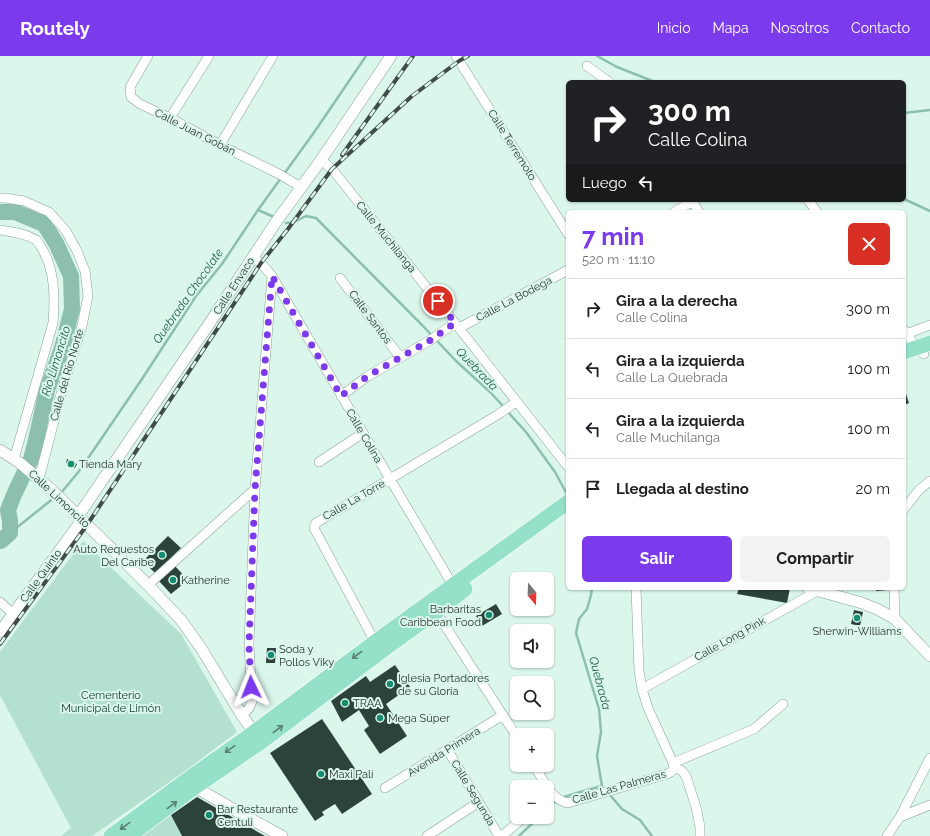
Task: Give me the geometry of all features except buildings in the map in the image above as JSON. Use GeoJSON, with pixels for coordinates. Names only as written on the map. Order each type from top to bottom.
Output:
{"type":"FeatureCollection","features":[{"type":"Feature","properties":{"kind":"highway"},"geometry":{"type":"LineString","coordinates":[[906,361],[921,350]]}},
{"type":"Feature","properties":{"kind":"highway"},"geometry":{"type":"LineString","coordinates":[[111,836],[257,738],[379,646],[566,509]]}},
{"type":"Feature","properties":{"kind":"highway"},"geometry":{"type":"LineString","coordinates":[[379,646],[436,612],[456,589]]}},
{"type":"Feature","properties":{"kind":"highway"},"geometry":{"type":"LineString","coordinates":[[129,836],[191,783]]}},
{"type":"Feature","properties":{"kind":"street","name":"Calle Juan Gobán"},"geometry":{"type":"LineString","coordinates":[[148,56],[130,87],[131,97],[140,104],[279,174],[301,187]]}},
{"type":"Feature","properties":{"kind":"street"},"geometry":{"type":"LineString","coordinates":[[170,118],[209,56]]}},
{"type":"Feature","properties":{"kind":"street"},"geometry":{"type":"LineString","coordinates":[[220,145],[273,56]]}},
{"type":"Feature","properties":{"kind":"street","name":"Calle Envaco"},"geometry":{"type":"LineString","coordinates":[[80,518],[252,257],[321,160],[391,56]]}},
{"type":"Feature","properties":{"kind":"street","name":"Calle Terremoto"},"geometry":{"type":"LineString","coordinates":[[456,56],[566,231]]}},
{"type":"Feature","properties":{"kind":"street"},"geometry":{"type":"LineString","coordinates":[[587,66],[605,80]]}},
{"type":"Feature","properties":{"kind":"street","name":"Calle Muchilanga"},"geometry":{"type":"LineString","coordinates":[[321,160],[332,169],[457,326],[514,403],[566,465]]}},
{"type":"Feature","properties":{"kind":"street","name":"Calle del Río Norte"},"geometry":{"type":"LineString","coordinates":[[0,198],[24,201],[49,212],[66,231],[77,251],[85,271],[88,296],[82,326],[37,477]]}},
{"type":"Feature","properties":{"kind":"street"},"geometry":{"type":"LineString","coordinates":[[677,210],[691,202]]}},
{"type":"Feature","properties":{"kind":"street"},"geometry":{"type":"LineString","coordinates":[[0,230],[24,234],[38,241],[47,256],[54,284],[54,323],[17,461]]}},
{"type":"Feature","properties":{"kind":"street","name":"Calle Colina"},"geometry":{"type":"LineString","coordinates":[[252,257],[272,276],[341,396],[456,589]]}},
{"type":"Feature","properties":{"kind":"street","name":"Calle La Bodega"},"geometry":{"type":"LineString","coordinates":[[341,396],[368,376],[444,331],[457,326],[566,271]]}},
{"type":"Feature","properties":{"kind":"street"},"geometry":{"type":"LineString","coordinates":[[241,714],[251,708],[252,701],[249,644],[255,489],[272,276]]}},
{"type":"Feature","properties":{"kind":"street","name":"Calle Santos"},"geometry":{"type":"LineString","coordinates":[[340,278],[400,357]]}},
{"type":"Feature","properties":{"kind":"street"},"geometry":{"type":"LineString","coordinates":[[906,333],[930,325]]}},
{"type":"Feature","properties":{"kind":"street"},"geometry":{"type":"LineString","coordinates":[[906,334],[921,350]]}},
{"type":"Feature","properties":{"kind":"street","name":"Calle La Torre"},"geometry":{"type":"LineString","coordinates":[[379,646],[314,528],[316,523],[499,414],[514,403]]}},
{"type":"Feature","properties":{"kind":"street"},"geometry":{"type":"LineString","coordinates":[[319,462],[363,433]]}},
{"type":"Feature","properties":{"kind":"street","name":"Calle Limoncito"},"geometry":{"type":"LineString","coordinates":[[0,450],[17,461],[58,496],[148,585],[181,620],[201,648],[257,738]]}},
{"type":"Feature","properties":{"kind":"street"},"geometry":{"type":"LineString","coordinates":[[906,506],[919,490],[930,481]]}},
{"type":"Feature","properties":{"kind":"street"},"geometry":{"type":"LineString","coordinates":[[148,585],[255,489]]}},
{"type":"Feature","properties":{"kind":"street","name":"Calle Quinto"},"geometry":{"type":"LineString","coordinates":[[0,632],[80,518]]}},
{"type":"Feature","properties":{"kind":"street","name":"Calle Las Palmeras"},"geometry":{"type":"LineString","coordinates":[[554,797],[568,802],[671,772],[673,765],[648,708],[642,689],[639,671],[636,590]]}},
{"type":"Feature","properties":{"kind":"street","name":"Calle Long Pink"},"geometry":{"type":"LineString","coordinates":[[642,689],[813,590]]}},
{"type":"Feature","properties":{"kind":"street"},"geometry":{"type":"LineString","coordinates":[[819,590],[862,602],[895,619],[930,656]]}},
{"type":"Feature","properties":{"kind":"street"},"geometry":{"type":"LineString","coordinates":[[894,590],[895,619]]}},
{"type":"Feature","properties":{"kind":"street"},"geometry":{"type":"LineString","coordinates":[[0,602],[14,614]]}},
{"type":"Feature","properties":{"kind":"street"},"geometry":{"type":"LineString","coordinates":[[436,612],[511,728]]}},
{"type":"Feature","properties":{"kind":"street"},"geometry":{"type":"LineString","coordinates":[[673,765],[754,729],[783,704]]}},
{"type":"Feature","properties":{"kind":"street","name":"Avenida Primera"},"geometry":{"type":"LineString","coordinates":[[385,788],[503,715]]}},
{"type":"Feature","properties":{"kind":"street","name":"Calle Segunda"},"geometry":{"type":"LineString","coordinates":[[447,750],[500,836]]}},
{"type":"Feature","properties":{"kind":"street"},"geometry":{"type":"LineString","coordinates":[[887,836],[900,816],[930,758]]}},
{"type":"Feature","properties":{"kind":"street"},"geometry":{"type":"LineString","coordinates":[[673,765],[682,771],[686,776],[696,807],[700,827],[700,836]]}},
{"type":"Feature","properties":{"kind":"street"},"geometry":{"type":"LineString","coordinates":[[191,783],[245,816],[282,836]]}},
{"type":"Feature","properties":{"kind":"street"},"geometry":{"type":"LineString","coordinates":[[427,836],[479,802]]}},
{"type":"Feature","properties":{"kind":"street"},"geometry":{"type":"LineString","coordinates":[[900,816],[930,805]]}},
{"type":"Feature","properties":{"kind":"street"},"geometry":{"type":"LineString","coordinates":[[500,836],[515,824]]}},
{"type":"Feature","properties":{"kind":"green space","name":"Cementerio Municipal de Limón"},"geometry":{"type":"Polygon","coordinates":[[[83,541],[181,634],[237,732],[185,771],[92,836],[61,836],[71,828],[0,695],[0,652],[83,541]]]}},
{"type":"Feature","properties":{"kind":"green space"},"geometry":{"type":"Polygon","coordinates":[[[171,815],[182,836],[142,836],[171,815]]]}},
{"type":"Feature","properties":{"kind":"waterway","name":"Quebrada Chocolate"},"geometry":{"type":"LineString","coordinates":[[284,174],[366,56]]}},
{"type":"Feature","properties":{"kind":"waterway","name":"Quebrada Chocolate"},"geometry":{"type":"LineString","coordinates":[[597,56],[617,67],[650,80]]}},
{"type":"Feature","properties":{"kind":"waterway","name":"Quebrada Chocolate"},"geometry":{"type":"LineString","coordinates":[[906,113],[930,110]]}},
{"type":"Feature","properties":{"kind":"waterway","name":"Quebrada Chocolate"},"geometry":{"type":"LineString","coordinates":[[61,493],[80,470],[196,296],[222,264],[281,178]]}},
{"type":"Feature","properties":{"kind":"waterway"},"geometry":{"type":"LineString","coordinates":[[906,200],[930,211]]}},
{"type":"Feature","properties":{"kind":"waterway","name":"Quebrada"},"geometry":{"type":"LineString","coordinates":[[258,210],[274,217]]}},
{"type":"Feature","properties":{"kind":"waterway","name":"Río Limoncito"},"geometry":{"type":"LineString","coordinates":[[0,212],[15,212],[44,224],[56,243],[71,276],[72,309],[62,348],[47,390],[31,459],[8,510],[10,533],[0,541]]}},
{"type":"Feature","properties":{"kind":"waterway","name":"Quebrada"},"geometry":{"type":"LineString","coordinates":[[286,223],[294,222],[306,216],[316,218],[456,361],[504,407]]}},
{"type":"Feature","properties":{"kind":"waterway","name":"Quebrada"},"geometry":{"type":"LineString","coordinates":[[507,411],[526,432],[555,472],[566,492]]}},
{"type":"Feature","properties":{"kind":"waterway","name":"Quebrada Chocolate"},"geometry":{"type":"LineString","coordinates":[[10,533],[55,497]]}},
{"type":"Feature","properties":{"kind":"waterway","name":"Quebrada"},"geometry":{"type":"LineString","coordinates":[[561,798],[602,786],[597,756],[601,732],[599,709],[576,633],[579,619],[587,609],[592,590]]}},
{"type":"Feature","properties":{"kind":"waterway","name":"Quebrada"},"geometry":{"type":"LineString","coordinates":[[610,795],[622,809],[640,820],[652,836]]}},
{"type":"Feature","properties":{"kind":"waterway","name":"Quebrada"},"geometry":{"type":"LineString","coordinates":[[554,803],[557,800]]}},
{"type":"Feature","properties":{"kind":"waterway","name":"Quebrada"},"geometry":{"type":"LineString","coordinates":[[519,836],[532,824]]}},
{"type":"Feature","properties":{"kind":"railway"},"geometry":{"type":"LineString","coordinates":[[342,155],[413,56]]}},
{"type":"Feature","properties":{"kind":"railway"},"geometry":{"type":"LineString","coordinates":[[0,644],[87,525],[261,263],[332,169],[412,96],[468,56]]}},
{"type":"Feature","properties":{"kind":"place","name":"Tienda Mary"},"geometry":{"type":"Point","coordinates":[71,464]}},
{"type":"Feature","properties":{"kind":"place","name":"Auto Requestos Del Caribe"},"geometry":{"type":"Point","coordinates":[162,555]}},
{"type":"Feature","properties":{"kind":"place","name":"Katherine"},"geometry":{"type":"Point","coordinates":[173,580]}},
{"type":"Feature","properties":{"kind":"place","name":"Barbaritas Caribbean Food"},"geometry":{"type":"Point","coordinates":[489,615]}},
{"type":"Feature","properties":{"kind":"place","name":"Sherwin-Williams"},"geometry":{"type":"Point","coordinates":[857,618]}},
{"type":"Feature","properties":{"kind":"place","name":"Soda y Pollos Viky"},"geometry":{"type":"Point","coordinates":[271,655]}},
{"type":"Feature","properties":{"kind":"place","name":"Iglesia Portadores de su Gloria"},"geometry":{"type":"Point","coordinates":[390,684]}},
{"type":"Feature","properties":{"kind":"place","name":"TRAA"},"geometry":{"type":"Point","coordinates":[345,703]}},
{"type":"Feature","properties":{"kind":"place","name":"Mega Súper"},"geometry":{"type":"Point","coordinates":[380,718]}},
{"type":"Feature","properties":{"kind":"place","name":"Maxi Palí"},"geometry":{"type":"Point","coordinates":[321,774]}},
{"type":"Feature","properties":{"kind":"place","name":"Bar Restaurante Centuli"},"geometry":{"type":"Point","coordinates":[209,815]}},
{"type":"Feature","properties":{"kind":"route"},"geometry":{"type":"LineString","coordinates":[[251,687],[249,644],[255,489],[272,276],[341,396],[368,376],[429,341],[455,323],[438,301]]}}]}
